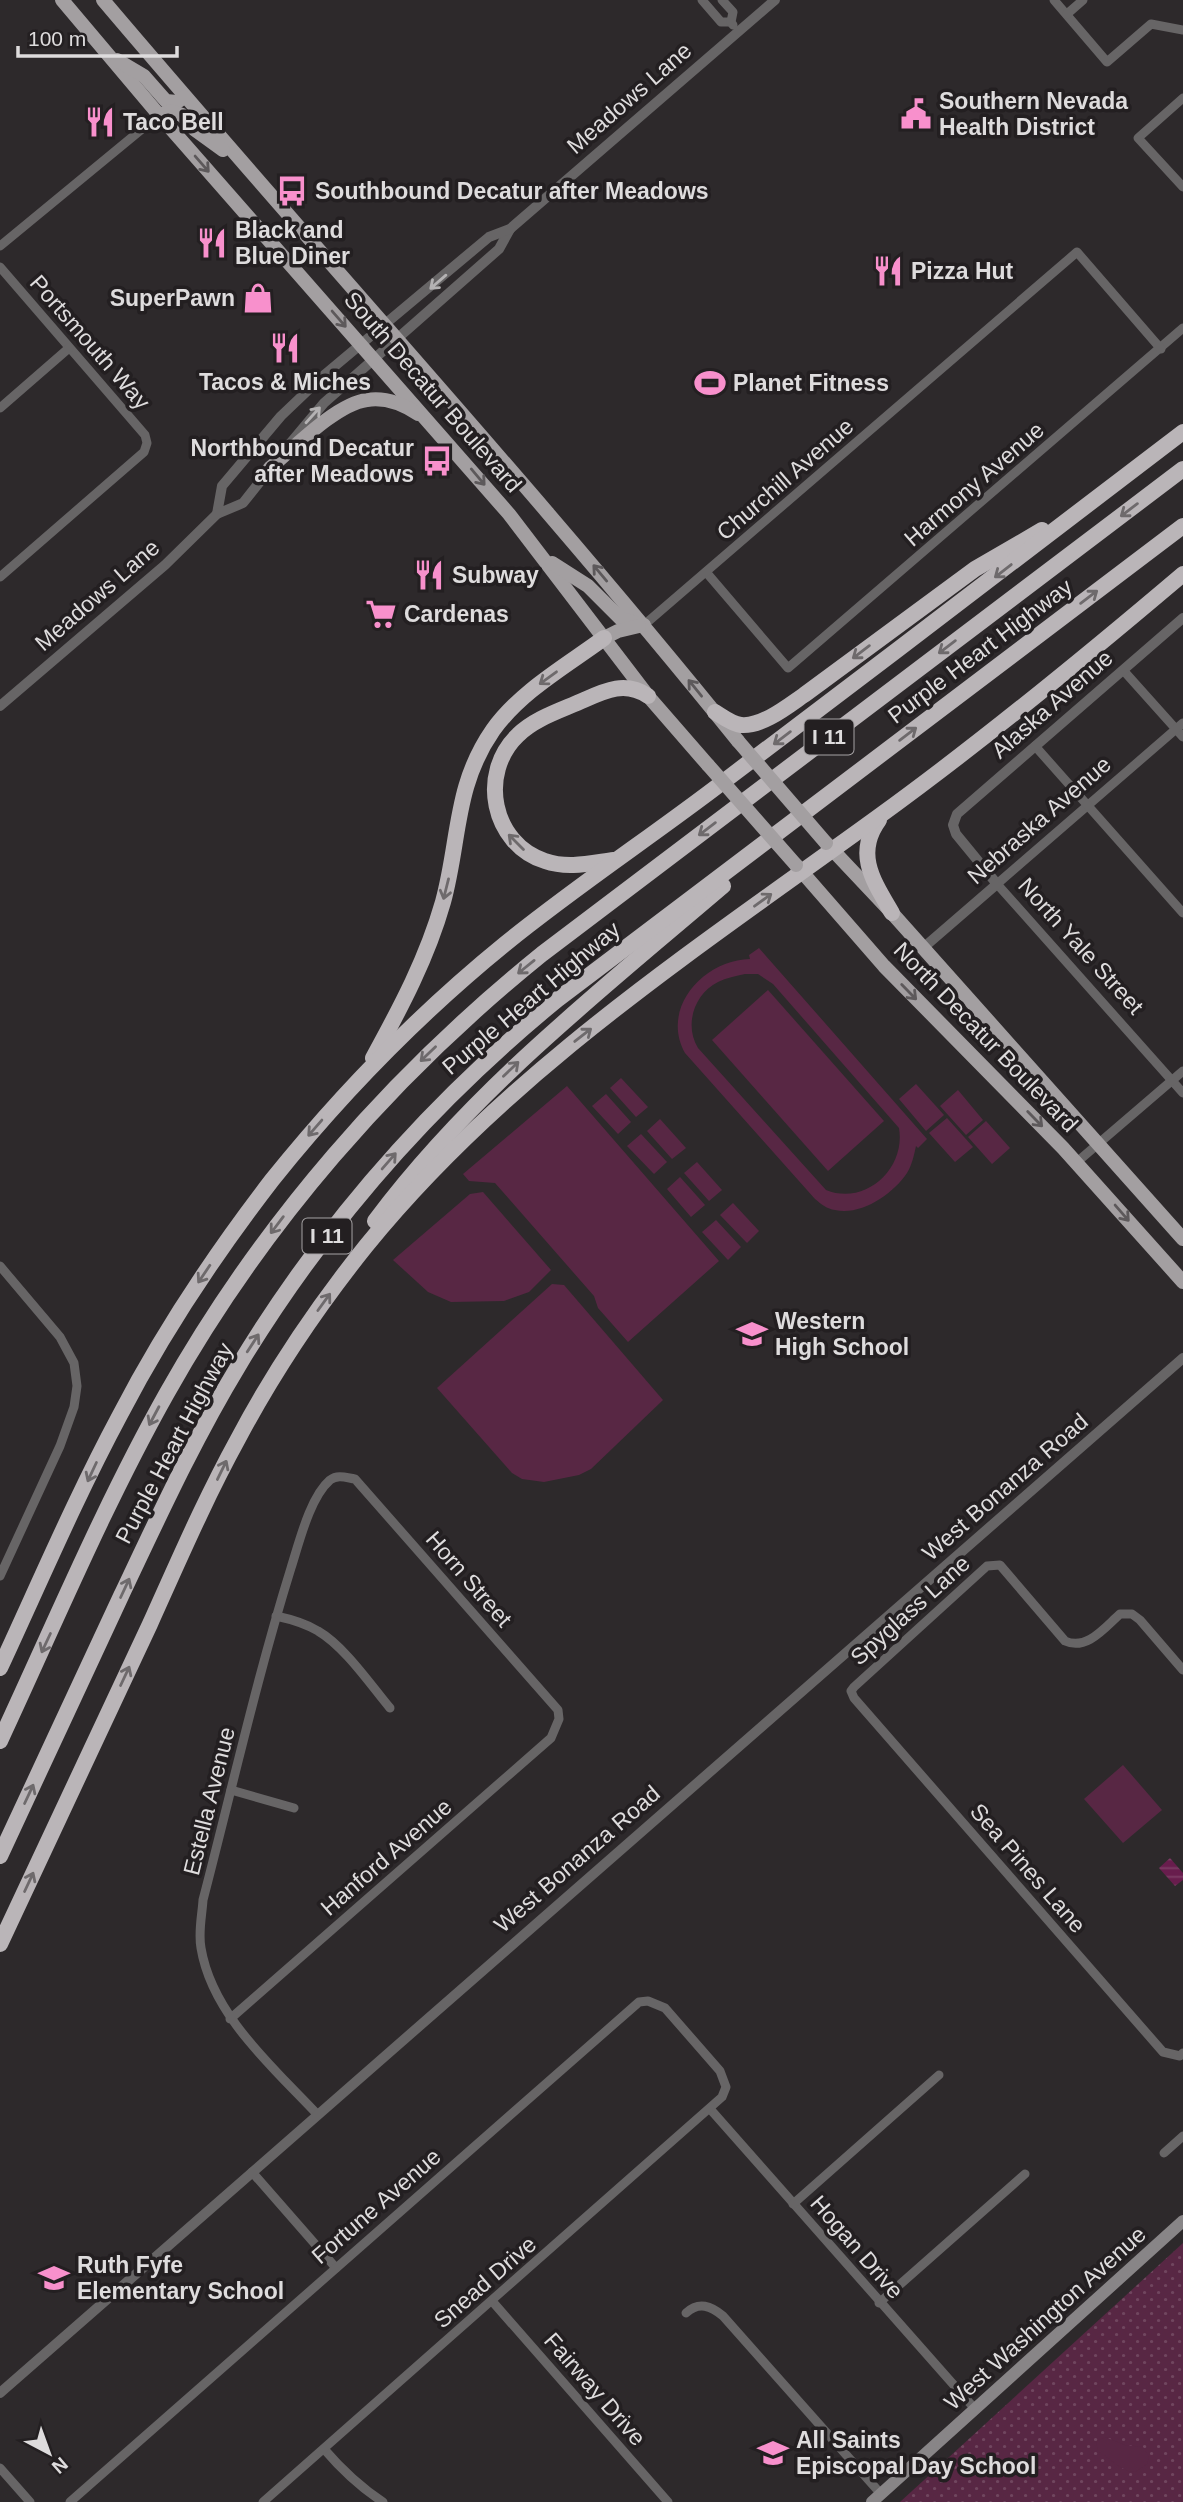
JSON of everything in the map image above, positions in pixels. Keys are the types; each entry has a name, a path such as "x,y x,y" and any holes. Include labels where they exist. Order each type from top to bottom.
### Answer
{"highway":[{"path":"0,1668 104,1446 181,1309 278,1173 361,1078 416,1022 489,957 947,614 1183,432"},
{"name":"Purple Heart Highway","path":"0,1741 130,1462 191,1351 290,1208 384,1098 461,1023 542,954 1183,469"},
{"path":"715,712 741,725 754,723 775,713 804,695 975,569 1095,499"},
{"name":"Purple Heart Highway","path":"0,1856 196,1440 259,1332 339,1221 422,1125 528,1024 604,963 1183,526"},
{"path":"0,1944 231,1453 277,1372 345,1273 434,1169 519,1088 610,1015 799,868 885,812 1030,700 1183,574"},
{"path":"361,1078 402,1007 431,940 448,881 463,792 480,751 498,723 520,701 604,638"},
{"path":"619,859 564,865 532,856 514,841 501,822 495,799 496,776 500,761 509,746 520,733 534,723 613,688 629,687 648,696"},
{"path":"345,1273 362,1237 397,1192 434,1146 488,1090 553,1031 853,775"},
{"path":"885,812 872,831 866,852 872,876 892,913"}],"main road":[{"name":"South Decatur Boulevard","path":"62,0 159,115 509,514 648,696 759,822"},
{"name":"South Decatur Boulevard","path":"103,0 644,625 789,800"},
{"path":"107,54 144,75 166,101 177,102 185,97"},
{"path":"159,115 170,111 182,115 194,129 247,168"},
{"path":"270,468 338,413 363,400 397,402 433,425"},
{"path":"545,560 588,586 619,618 644,625"},
{"path":"604,638 618,631 644,625"},
{"name":"North Decatur Boulevard","path":"789,800 1183,1239"},
{"name":"North Decatur Boulevard","path":"759,822 897,979 1077,1163 1183,1282"},
{"name":"West Washington Avenue","path":"877,2498 1183,2221"}],"street":[{"path":"702,0 721,22 731,22 739,31"},
{"path":"722,0 733,12 731,22"},
{"name":"Meadows Lane","path":"217,514 222,486 251,450 310,388 489,237 510,229 775,0"},
{"path":"1054,0 1107,62 1152,24 1183,30"},
{"path":"1067,14 1083,0"},
{"path":"1183,99 1138,138 1183,187"},
{"path":"0,246 159,115"},
{"name":"Meadows Lane","path":"0,706 165,565 217,514 243,503 310,418 397,337 499,249 510,229"},
{"name":"Churchill Avenue","path":"644,625 1077,252 1161,348"},
{"name":"Portsmouth Way","path":"0,267 145,435 147,443 144,452 0,577"},
{"name":"Harmony Avenue","path":"706,572 789,668 1183,328"},
{"path":"0,408 69,348"},
{"name":"Alaska Avenue","path":"953,825 961,810 1183,618"},
{"path":"1124,670 1181,730"},
{"name":"Nebraska Avenue","path":"923,948 1088,805 1181,730"},
{"path":"1035,746 1183,913"},
{"name":"North Yale Street","path":"953,825 957,836 997,884 1183,1093"},
{"path":"1077,1163 1183,1071"},
{"path":"0,1266 60,1337 74,1363 77,1386 74,1407 64,1437 0,1576"},
{"name":"West Bonanza Road","path":"0,2393 1183,1358"},
{"name":"Estella Avenue","path":"317,2115 230,2019 212,1986 201,1949 200,1930 204,1900 276,1616 301,1536 319,1493 331,1479 338,1476"},
{"name":"Horn Street","path":"338,1476 355,1479 558,1710 559,1719"},
{"name":"Spyglass Lane","path":"853,1695 854,1687 987,1566 992,1565 1000,1566 1065,1641 1074,1645 1084,1644 1121,1614 1132,1614 1183,1670"},
{"path":"276,1616 294,1620 318,1631 334,1643 390,1708"},
{"name":"Sea Pines Lane","path":"853,1695 1163,2052 1182,2056"},
{"name":"Hanford Avenue","path":"230,2019 551,1738 559,1719"},
{"path":"232,1790 294,1808"},
{"name":"Fortune Avenue","path":"69,2502 639,2002 648,2001 666,2008 720,2071 726,2087"},
{"path":"793,2204 939,2075"},
{"name":"Snead Drive","path":"263,2502 711,2110 722,2097 726,2087"},
{"name":"Hogan Drive","path":"711,2110 975,2409"},
{"path":"1164,2153 1183,2136"},
{"path":"252,2172 335,2267"},
{"path":"879,2303 1025,2174"},
{"name":"Fairway Drive","path":"492,2301 668,2502"},
{"path":"687,2313 702,2305 713,2308 723,2316 877,2498"},
{"path":"324,2449 354,2481 383,2502"},
{"path":"0,2468 30,2502"}],"shaded area":[{"path":"759,948 927,1139 918,1148 916,1146 910,1167 901,1181 876,1202 845,1211 829,1209 820,1203 685,1053 679,1036 678,1019 682,1004 691,990 703,977 717,968 733,961 750,959 749,955","holes":["758,974 773,984 899,1128 896,1157 880,1180 868,1188 841,1194 826,1190 698,1048 692,1020 697,1002 703,994 724,979"]},
{"path":"768,990 884,1121 828,1171 712,1040"},
{"path":"621,1078 648,1107 636,1117 610,1088"},
{"path":"916,1084 944,1115 926,1131 899,1099"},
{"path":"567,1086 719,1261 628,1342 598,1308 594,1296 495,1183 469,1181 463,1174"},
{"path":"958,1090 983,1120 966,1135 940,1106"},
{"path":"606,1094 631,1122 618,1134 592,1106"},
{"path":"947,1118 973,1147 955,1162 929,1133"},
{"path":"660,1119 686,1148 672,1159 647,1131"},
{"path":"986,1121 1010,1148 992,1164 968,1137"},
{"path":"641,1134 667,1162 654,1174 627,1146"},
{"path":"697,1162 722,1190 709,1201 684,1173"},
{"path":"680,1177 705,1205 691,1217 667,1189"},
{"path":"483,1192 551,1270 529,1292 504,1301 451,1302 428,1292 393,1260 470,1194"},
{"path":"733,1203 759,1231 747,1243 720,1215"},
{"path":"716,1220 741,1247 728,1260 702,1232"},
{"path":"552,1284 564,1285 663,1400 591,1469 579,1475 544,1482 522,1479 512,1473 437,1388"},
{"path":"1123,1765 1162,1810 1123,1843 1084,1799"},
{"path":"1170,1858 1183,1873 1183,1880 1175,1886 1159,1868"},
{"path":"1183,2243 1183,2502 900,2502"},
{"path":"1105,2437 1125,2445 1143,2447 1149,2457 1147,2464 1135,2472 1121,2467 1098,2451 1096,2442"}],"place":[{"name":"Southern Nevada Health District","path":"916,114"},
{"name":"Taco Bell","path":"100,122"},
{"name":"Southbound Decatur after Meadows","path":"292,191"},
{"name":"Black and Blue Diner","path":"212,243"},
{"name":"Pizza Hut","path":"888,271"},
{"name":"SuperPawn","path":"258,298"},
{"name":"Tacos & Miches","path":"285,348"},
{"name":"Planet Fitness","path":"710,383"},
{"name":"Northbound Decatur after Meadows","path":"437,461"},
{"name":"Subway","path":"429,575"},
{"name":"Cardenas","path":"381,614"},
{"name":"Western High School","path":"752,1334"},
{"name":"Ruth Fyfe Elementary School","path":"54,2278"},
{"name":"All Saints Episcopal Day School","path":"773,2453"}]}
